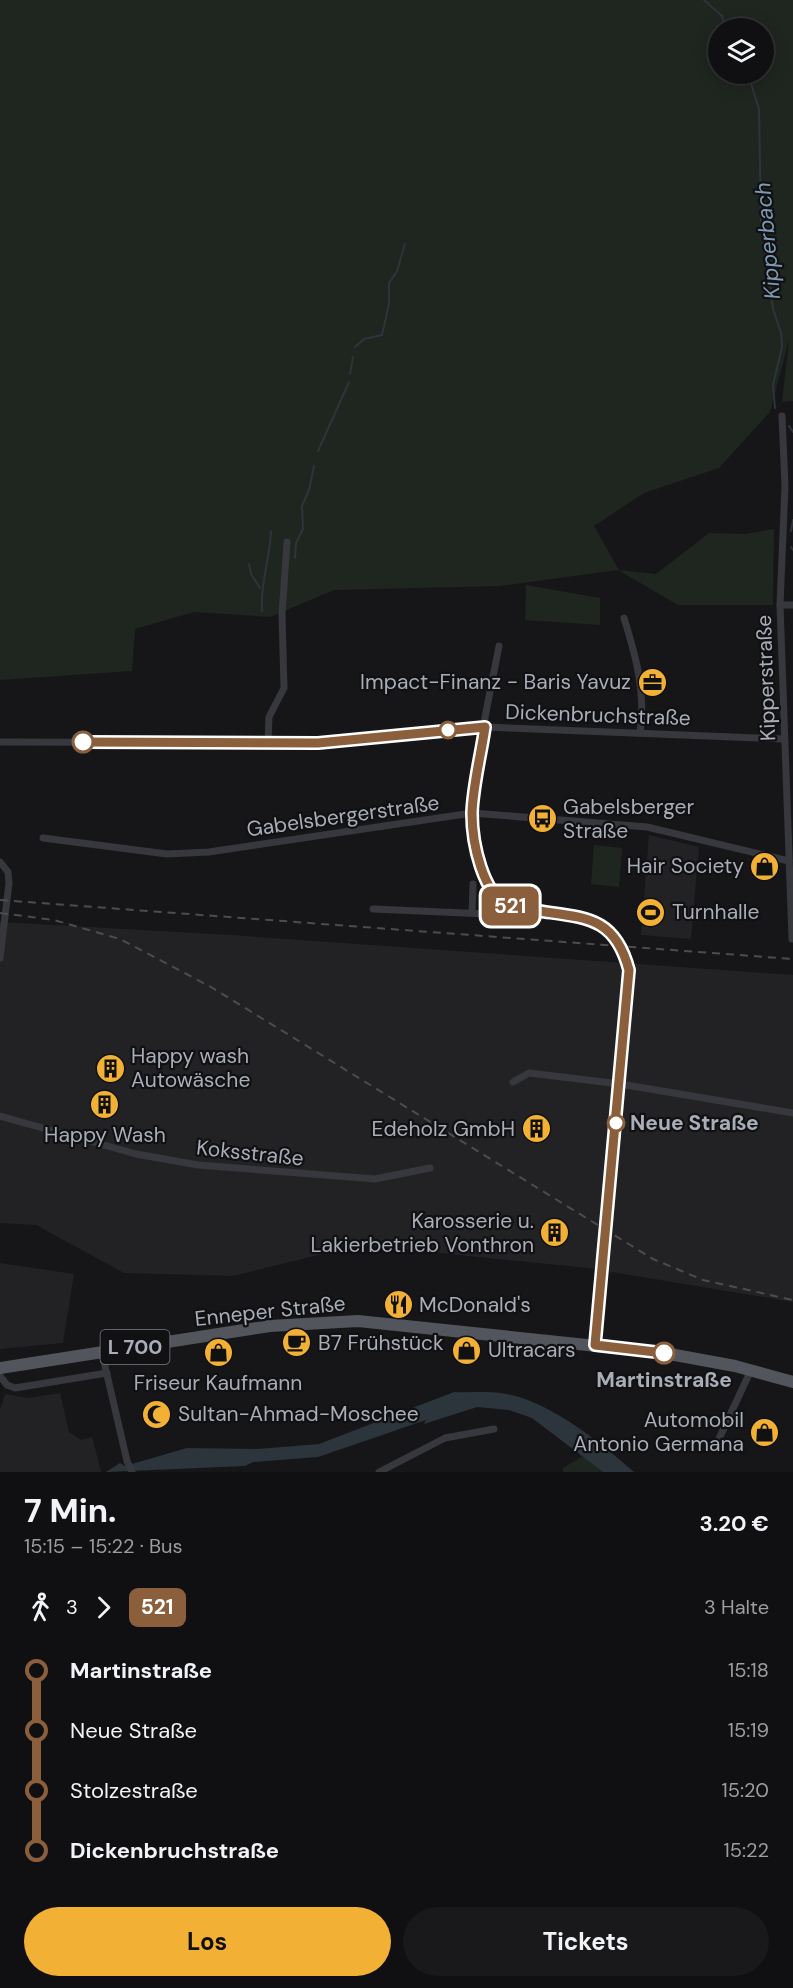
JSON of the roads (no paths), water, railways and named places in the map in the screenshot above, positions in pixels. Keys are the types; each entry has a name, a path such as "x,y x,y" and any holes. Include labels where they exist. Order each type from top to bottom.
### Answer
{"main road":[{"name":"Enneper Straße","path":"0,1368 281,1325 358,1321 674,1355 751,1370 793,1382"}],"street":[{"name":"Kipperstraße","path":"782,416 785,486 780,605 789,700 784,739 792,939"},
{"path":"268,743 269,717 284,688 282,614 287,542"},
{"path":"780,605 793,605"},
{"path":"624,618 641,680 644,708 640,733"},
{"path":"499,646 472,813 477,853 485,878 492,891 511,907 585,918 609,930 622,946 629,970 595,1345"},
{"name":"Dickenbruchstraße","path":"0,742 341,741 485,727 784,739"},
{"name":"Gabelsbergerstraße","path":"43,838 168,854 209,852 472,813 647,827 790,866"},
{"path":"0,862 8,872 9,883 0,958"},
{"path":"472,913 473,884"},
{"path":"373,909 487,914 495,909 501,900"},
{"path":"513,1082 529,1073 620,1084 793,1113"},
{"name":"Koksstraße","path":"0,1116 136,1154 198,1165 375,1179 430,1168"},
{"path":"102,1353 127,1461 132,1472"},
{"path":"716,1445 751,1370"},
{"path":"0,1376 7,1385 15,1388 107,1373"},
{"path":"379,1472 445,1438 494,1429"}],"waterway":[{"name":"Kipperbach","path":"704,0 723,18"},
{"name":"Kipperbach","path":"751,84 759,109 761,224 773,309 781,333 782,347 773,385 775,408"},
{"path":"355,347 364,339 382,335 389,304 389,283 397,271 405,244"},
{"path":"350,374 353,357"},
{"path":"318,451 349,382"},
{"name":"Kipperbach","path":"789,426 793,432"},
{"path":"295,558 296,543 303,529 302,506 309,490 314,466"},
{"name":"Kipperbach","path":"791,531 793,520"},
{"path":"262,611 262,591 271,531"},
{"path":"249,564 251,574 260,588"}],"railway":[{"path":"0,900 793,959"},
{"path":"0,913 54,920 120,939 211,987 653,1259 703,1280 793,1300"}],"place":[{"name":"Impact-Finanz - Baris Yavuz","path":"652,682"},
{"name":"Gabelsberger Straße","path":"542,819"},
{"name":"Hair Society","path":"765,866"},
{"name":"Turnhalle","path":"651,912"},
{"name":"Happy wash Autowäsche","path":"110,1068"},
{"name":"Happy Wash","path":"105,1104"},
{"name":"Neue Straße","path":"616,1123"},
{"name":"Edeholz GmbH","path":"536,1129"},
{"name":"Karosserie u. Lakierbetrieb Vonthron","path":"555,1233"},
{"name":"McDonald's","path":"398,1305"},
{"name":"B7 Frühstück","path":"297,1343"},
{"name":"Ultracars","path":"467,1350"},
{"name":"Friseur Kaufmann","path":"218,1352"},
{"name":"Martinstraße","path":"664,1353"},
{"name":"Sultan-Ahmad-Moschee","path":"157,1414"},
{"name":"Automobil Antonio Germana","path":"765,1432"}]}
